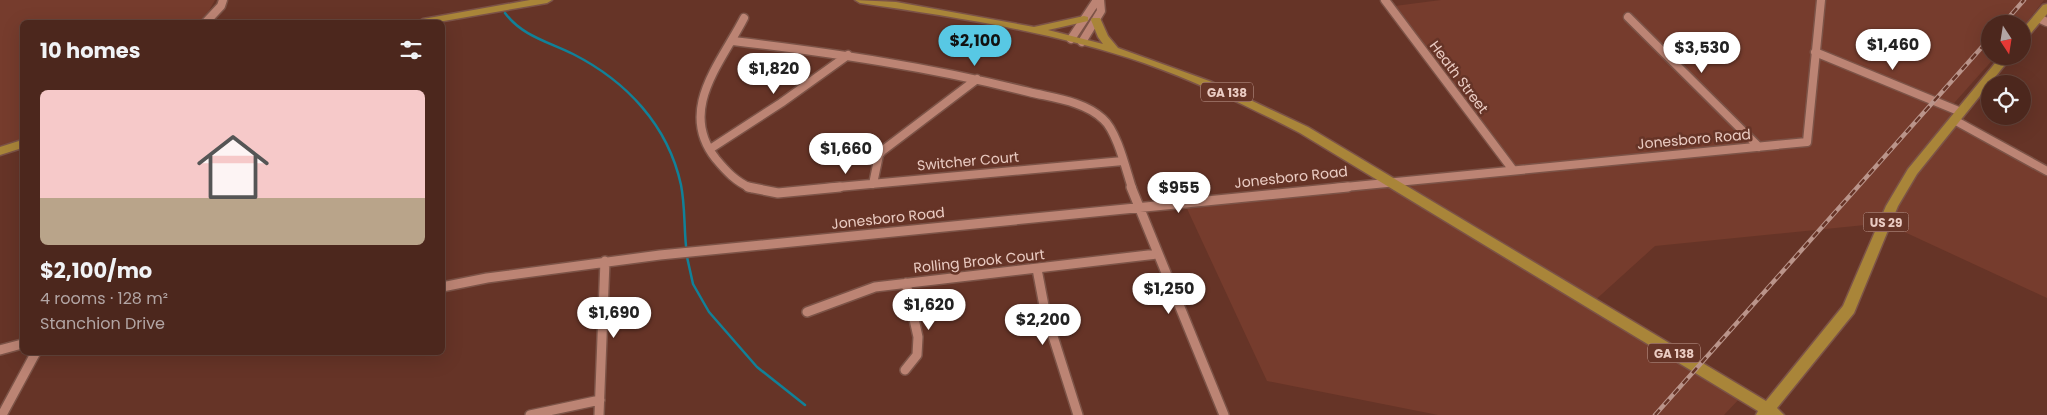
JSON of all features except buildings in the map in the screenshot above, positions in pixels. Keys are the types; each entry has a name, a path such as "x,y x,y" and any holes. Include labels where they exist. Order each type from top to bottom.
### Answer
{"main road":[{"path":"434,20 547,0"},
{"name":"GA 138","path":"860,0 1034,30 1077,40 1181,73 1247,101 1304,130 1769,413"},
{"path":"2031,29 2042,20 2047,7"},
{"path":"1034,30 1084,19"},
{"path":"1096,20 1103,37 1115,51"},
{"name":"US 29","path":"1769,413 1849,309 1892,206 1912,172 2000,65"},
{"path":"0,151 20,145"}],"street":[{"path":"208,20 221,6 223,0"},
{"path":"1077,40 1084,19 1099,0"},
{"path":"1077,40 1096,20 1101,11 1099,0"},
{"name":"Heath Street","path":"1385,0 1513,170"},
{"path":"1821,0 1815,52 1959,116 2047,171"},
{"path":"1628,17 1759,146"},
{"name":"Switcher Court","path":"744,18 734,41 720,59 707,84 700,124 701,135 732,179 758,191 778,193 1123,161"},
{"path":"734,41 848,55 977,79 1091,110 1104,119 1111,128 1138,206 1224,415"},
{"name":"Jonesboro Road","path":"445,286 487,278 605,261 1138,206 1807,142 1815,52"},
{"path":"710,149 782,104 848,55"},
{"path":"873,184 879,155 882,151 977,79"},
{"name":"Rolling Brook Court","path":"807,312 875,287 1157,254"},
{"path":"599,415 605,261"},
{"path":"1037,269 1045,311 1078,415"},
{"path":"905,370 917,355 918,336 906,283"},
{"path":"0,350 20,345"},
{"path":"2,415 34,355"},
{"path":"530,415 600,400"}],"shaded area":[{"path":"0,0 215,0 204,20 20,20 20,144 0,149"},
{"path":"1441,0 2044,0 2031,17 2031,15 1981,15 1981,65 1988,65 1947,111 2047,169 2047,298 1885,223 1655,246 1592,303 1741,397 1724,415 1438,415 1267,381 1183,200 1506,168 1387,7"}],"waterway":[{"path":"505,13 519,27 536,38 573,54 610,77 642,107 655,124 675,163 681,185 686,246"},
{"path":"687,257 693,284 709,312 757,367 805,405"}],"railway":[{"path":"2011,15 2024,0"},
{"path":"1655,415 1981,48"}]}
